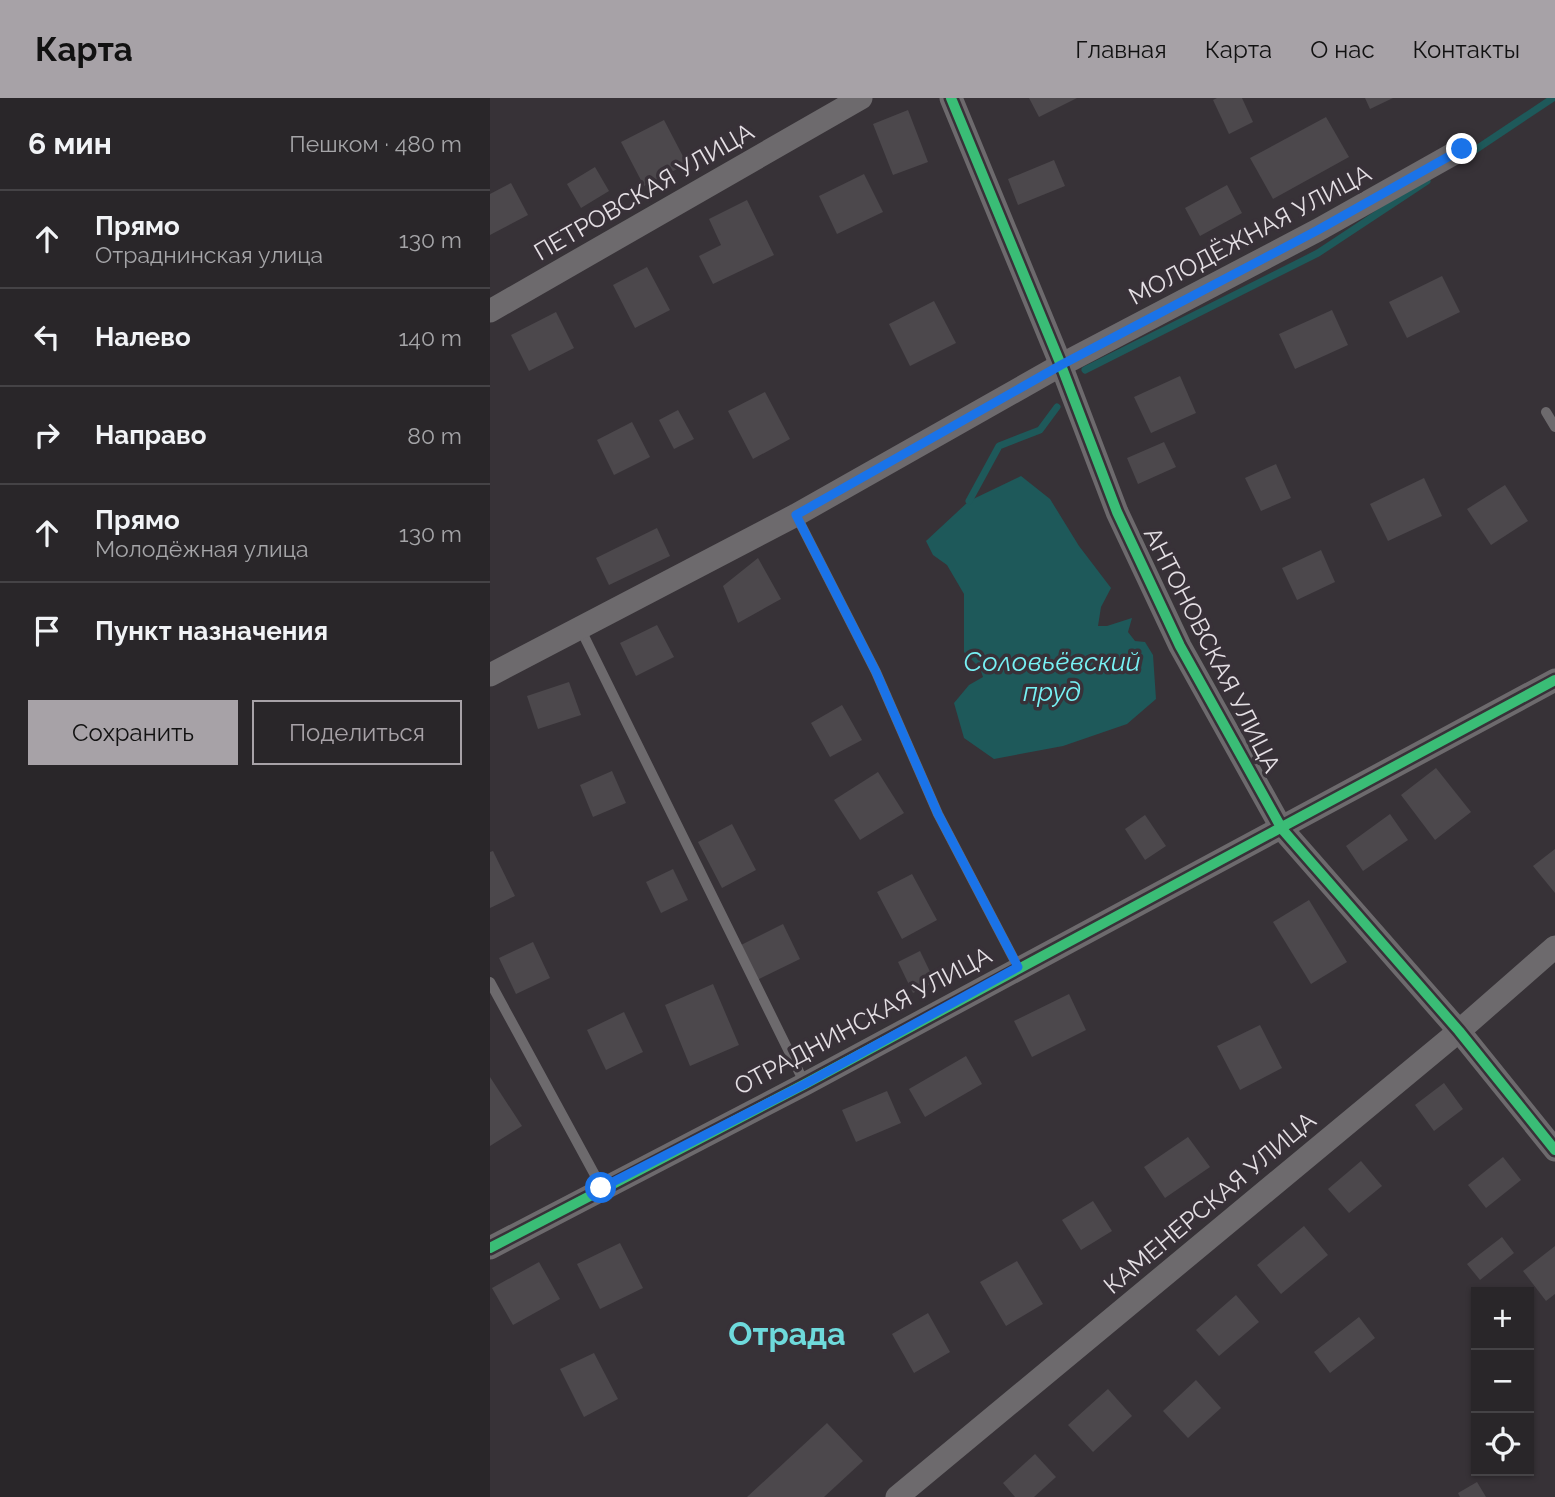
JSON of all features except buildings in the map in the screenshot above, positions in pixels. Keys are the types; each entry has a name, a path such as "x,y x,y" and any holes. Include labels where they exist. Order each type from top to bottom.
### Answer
{"street":[{"name":"ПЕТРОВСКАЯ УЛИЦА","path":"490,311 861,98"},
{"name":"АНТОНОВСКАЯ УЛИЦА","path":"951,98 1061,365 1117,512 1180,646 1282,829 1459,1031 1555,1150"},
{"name":"МОЛОДЁЖНАЯ УЛИЦА","path":"490,675 796,515 1061,365 1318,230 1462,149"},
{"name":"ОТРАДНИНСКАЯ УЛИЦА","path":"490,1248 805,1084 1555,680"},
{"name":"КАМЕНЕРСКАЯ УЛИЦА","path":"897,1497 1459,1031 1555,947"}],"lane":[{"path":"1546,411 1555,427"},
{"path":"796,515 876,672 938,814 1018,967"},
{"path":"580,628 805,1084"},
{"path":"490,982 601,1188"}],"water":[{"name":"Соловьёвский пруд","path":"1021,476 1050,499 1079,546 1111,588 1101,607 1098,626 1132,618 1128,632 1135,641 1145,642 1153,655 1156,699 1127,724 1063,746 994,759 964,738 954,703 969,685 983,677 980,668 964,652 964,594 947,565 933,555 926,541 969,501"}],"waterway":[{"path":"1466,156 1553,98"},
{"path":"1085,370 1318,253 1427,181"},
{"path":"969,501 999,446 1040,430 1057,407"}],"cycle path":[{"path":"951,98 1061,365 1117,512 1180,646 1282,829 1459,1031 1555,1150"},
{"path":"490,1248 805,1084 1555,680"}],"district":[{"name":"Отрада","path":"787,1334"}],"route":[{"path":"601,1188 805,1084 1018,967 938,814 876,672 796,515 1061,365 1318,230 1462,149"}]}
